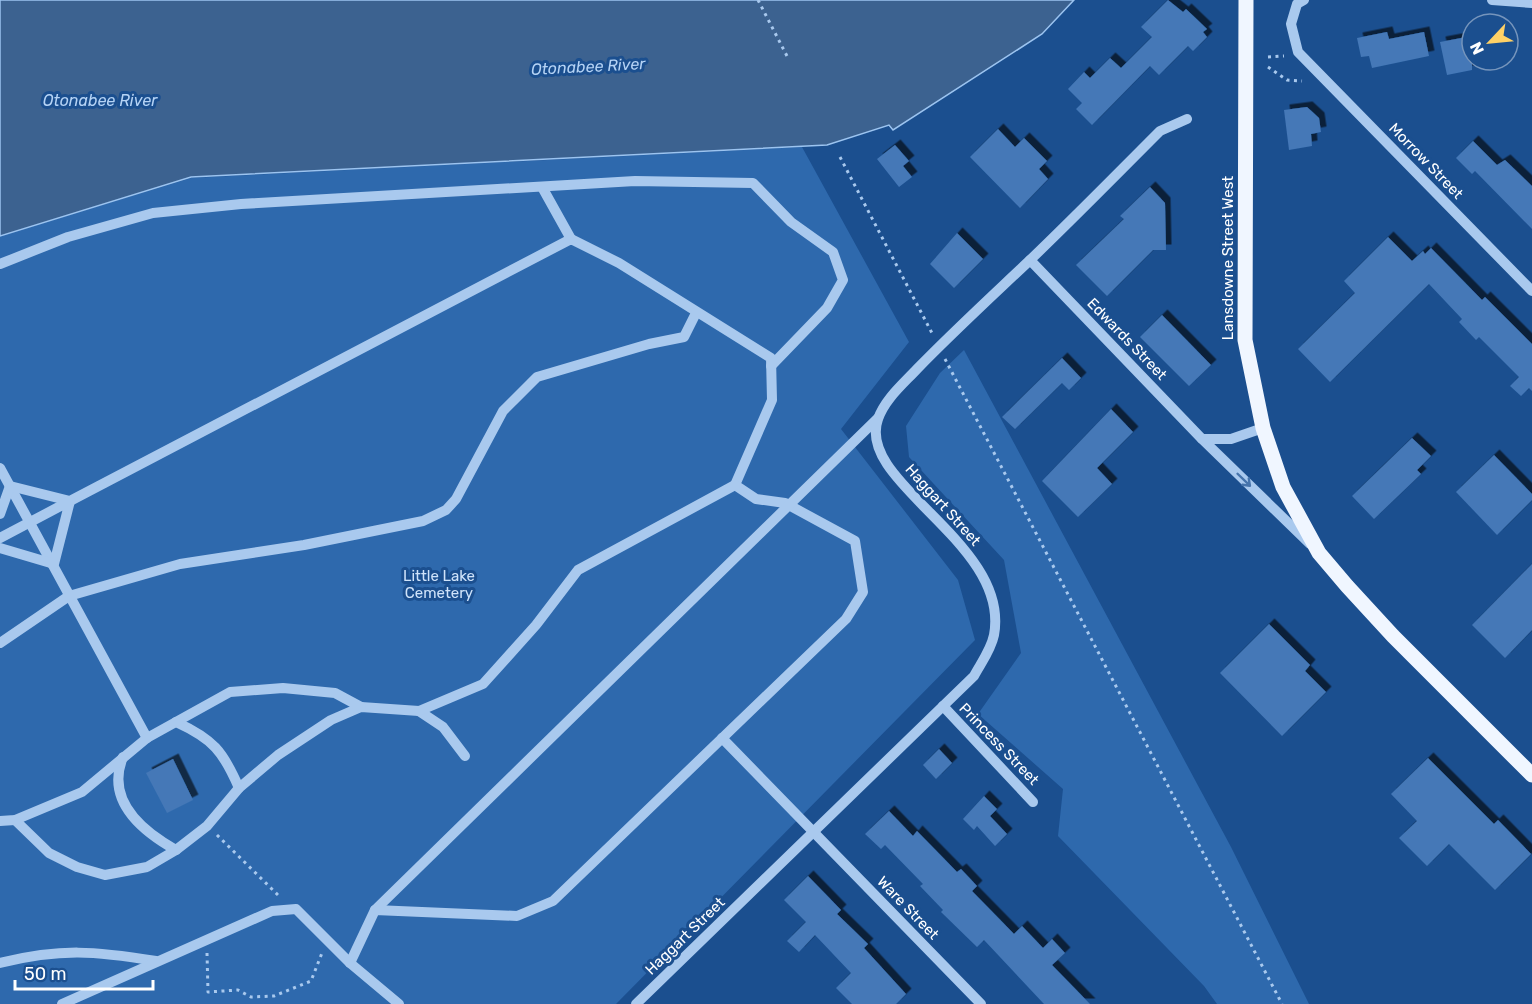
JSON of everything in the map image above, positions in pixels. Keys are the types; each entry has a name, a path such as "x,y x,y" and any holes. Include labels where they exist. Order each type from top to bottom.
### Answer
{"main road":[{"name":"Lansdowne Street West","path":"1246,0 1245,340 1263,428 1284,487 1319,553 1381,623 1532,775"}],"street":[{"name":"Morrow Street","path":"1304,0 1297,4 1291,24 1298,52 1532,291"},
{"path":"1492,0 1532,3"},
{"name":"Haggart Street","path":"636,1004 974,676 993,637 995,609 984,578 964,548 881,456 876,446 874,433 878,418 891,396 939,346 1030,260 1160,131 1187,119"},
{"path":"0,264 68,237 153,213 241,204 635,181 753,183 791,222 833,252 843,280 827,308 771,366"},
{"path":"0,821 15,820 82,792 147,738 230,692 284,688 335,693 361,707 418,711 483,684 536,624 578,570 735,485 772,400 771,358 619,263 571,239 543,188"},
{"path":"0,538 571,239"},
{"name":"Edwards Street","path":"1030,260 1202,439 1319,553"},
{"path":"0,643 69,596 180,564 304,545 423,521 446,510 456,499 503,411 537,377 649,344 684,337 696,313"},
{"path":"350,963 375,910 878,418"},
{"path":"1202,439 1231,438 1263,428"},
{"path":"0,468 147,738"},
{"path":"375,910 517,916 553,901 846,619 863,592 855,541 788,505 756,499 735,485"},
{"path":"10,486 70,501"},
{"path":"0,514 10,486"},
{"path":"54,564 70,501"},
{"path":"0,548 54,564"},
{"name":"Princess Street","path":"943,706 1033,802"},
{"path":"15,820 49,853 77,867 105,875 147,867 176,850 207,826 239,788 278,755 331,720 361,707"},
{"path":"418,711 443,727 465,756"},
{"path":"176,722 200,733 216,745 239,788"},
{"name":"Ware Street","path":"722,738 981,1004"},
{"path":"125,754 118,770 124,804 135,822 150,836 176,850"},
{"path":"62,1004 272,911 296,909 350,963 399,1004"},
{"path":"0,963 41,953 93,951 157,961"}],"path":[{"path":"758,0 788,58"},
{"path":"1268,67 1287,80 1302,81"},
{"path":"840,157 1282,1004"},
{"path":"207,826 279,896"},
{"path":"207,949 208,992 238,990 251,997 274,996 310,981 329,942"}],"green space":[{"name":"Little Lake Cemetery","path":"802,147 909,342 841,429 958,580 975,640 616,1004 0,1004 0,236 191,178"},
{"path":"964,350 1231,847 1309,1004 1217,1004 1204,986 1058,836 1063,789 978,714 1021,653 1004,560 909,457 906,426 940,373"}],"water":[{"name":"Otonabee River","path":"0,0 1074,0 1042,34 893,130 889,125 827,145 191,177 0,236"}],"building":[{"path":"1168,0 1183,12 1186,9 1207,29 1203,32 1207,37 1193,51 1188,46 1159,75 1150,66 1092,125 1076,109 1082,103 1068,89 1084,72 1090,78 1110,58 1121,68 1152,37 1141,27"},
{"path":"1387,32 1389,39 1424,32 1429,56 1372,68 1369,56 1361,57 1357,38"},
{"path":"1460,38 1460,72 1462,72 1447,75 1440,42"},
{"path":"1307,107 1319,118 1321,132 1311,134 1312,146 1289,150 1284,110"},
{"path":"998,129 1015,147 1024,138 1047,161 1039,169 1048,179 1020,208 970,157"},
{"path":"1473,141 1497,165 1505,160 1532,186 1532,229 1475,171 1472,174 1456,158"},
{"path":"895,145 909,161 903,166 912,177 899,187 877,159"},
{"path":"1150,187 1165,203 1166,250 1153,250 1107,296 1076,265 1124,219 1120,216"},
{"path":"957,233 983,259 954,288 930,264"},
{"path":"1388,237 1412,261 1423,251 1425,254 1431,248 1482,300 1485,297 1532,344 1532,391 1529,388 1521,396 1510,386 1519,377 1479,337 1476,340 1459,322 1462,319 1429,284 1330,382 1298,349 1355,293 1344,281"},
{"path":"1162,315 1211,365 1189,386 1140,337"},
{"path":"1062,358 1081,378 1069,390 1062,383 1015,429 1002,417"},
{"path":"1111,409 1133,432 1097,468 1112,484 1078,517 1042,481"},
{"path":"1412,438 1431,456 1417,470 1421,474 1374,519 1352,496"},
{"path":"1494,455 1532,494 1532,500 1497,535 1456,492"},
{"path":"1532,564 1532,630 1505,658 1472,625"},
{"path":"1269,624 1310,665 1305,671 1326,692 1282,736 1220,673"},
{"path":"939,749 952,763 936,779 923,765"},
{"path":"1428,758 1494,824 1498,820 1531,854 1495,890 1449,844 1427,866 1399,838 1417,821 1391,794"},
{"path":"173,759 193,800 167,813 146,773"},
{"path":"984,796 997,809 990,816 1007,834 995,846 977,826 974,830 963,819"},
{"path":"889,811 913,836 917,831 957,872 961,869 977,886 972,891 1014,934 1022,926 1043,948 1052,939 1065,953 1052,965 1090,1004 1044,1004 984,940 977,947 941,912 943,910 920,886 923,884 885,845 881,849 865,834"},
{"path":"808,876 841,910 837,914 868,944 864,948 906,994 896,1004 852,1004 836,988 851,973 815,935 799,952 787,941 806,922 784,900"}]}
